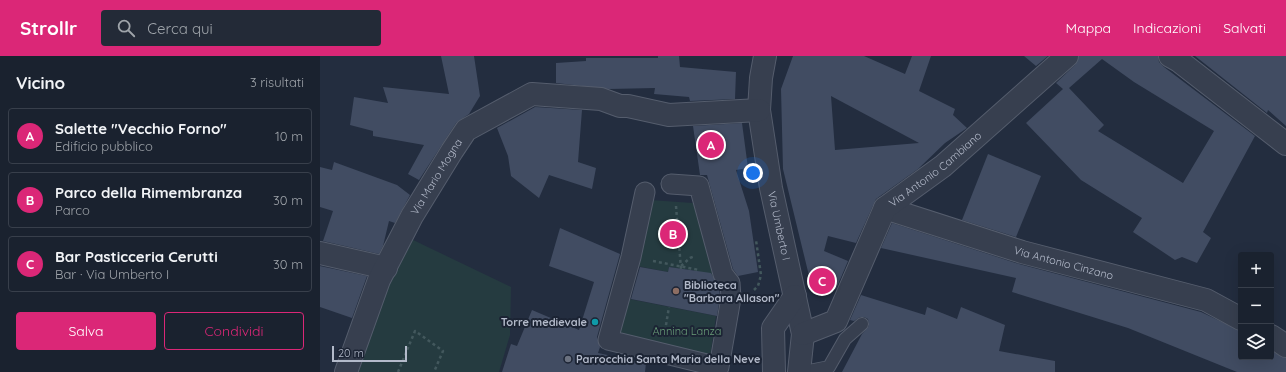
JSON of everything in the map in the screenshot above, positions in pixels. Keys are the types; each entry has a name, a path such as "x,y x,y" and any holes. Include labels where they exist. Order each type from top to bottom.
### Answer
{"street":[{"name":"Via Umberto I","path":"765,56 761,78 759,110 771,188 802,334 799,372"},
{"name":"Via Antonio Cambiano","path":"802,334 836,321 885,208 943,166 1067,56"},
{"path":"1170,56 1179,61 1286,144"},
{"name":"Via Mario Mogna","path":"346,372 379,280 412,216 466,130 532,94 601,100 620,106 628,106 669,115 759,110"},
{"path":"645,192 631,257 608,340 719,367 731,298 730,283 723,274 699,186 671,184"},
{"name":"Via Antonio Cinzano","path":"885,208 1022,252 1206,300 1238,317"},
{"path":"320,253 386,268"},
{"path":"774,372 773,328 795,296"},
{"path":"1274,338 1286,346"}],"lane":[{"path":"804,372 829,367 845,339 862,324"}],"path":[{"path":"671,184 675,198 681,268"},
{"path":"631,257 681,268 723,274"},
{"path":"664,334 669,307"},
{"path":"398,372 415,331 443,351 434,372"}],"green space":[{"path":"650,200 693,203 719,271 728,284 697,279 697,271 669,267 668,272 632,265"},
{"path":"409,238 511,287 510,335 499,372 356,372 398,262"},
{"name":"Annina Lanza","path":"624,298 716,316 710,357 616,337"}],"building":[{"path":"441,56 474,56 480,96 469,114 456,123 419,180 408,174 424,145 373,136 373,131 350,125 354,97 388,103 383,87 449,94"},
{"path":"658,56 679,56 680,67 736,72 735,99 690,101 689,97 654,94 655,88 609,89 556,83 556,63 586,61 586,58 658,58"},
{"path":"793,56 864,56 905,74 912,56 931,56 919,91 955,109 953,115 967,128 945,143 918,169 876,199 856,243 828,236 824,251 848,261 836,289 822,293 812,288 783,169 781,89","holes":["831,96 919,143 835,150"]},
{"path":"1024,56 1048,56 1036,66"},
{"path":"1079,56 1158,56 1159,62 1164,67 1255,136 1203,232 1211,238 1197,263 1182,257 1175,260 1133,232 1142,218 1081,180 1026,123 1063,89 1056,83 1075,65","holes":["1102,59 1134,82 1214,131 1183,183 1098,131 1104,125 1069,88"]},
{"path":"1195,56 1286,56 1286,126 1268,110 1267,113"},
{"path":"535,107 582,110 578,162 596,168 592,189 549,175 539,198 511,176 508,156 497,128"},
{"path":"742,123 748,168 736,170 749,211 758,272 738,276 733,269 707,175 700,175 693,126"},
{"path":"988,154 1041,176 1016,237 962,220"},
{"path":"334,162 397,185 410,195 395,223 389,221 383,246 379,254 323,241 333,211 320,207 320,167 332,170"},
{"path":"892,223 1019,264 1201,312 1238,330 1238,360 1274,360 1274,352 1286,358 1286,372 1237,372 1128,328 1012,292 1016,278 881,248"},
{"path":"560,228 620,254 597,337 600,347 598,353 646,363 645,372 502,372 511,344 517,346 532,310 579,330 594,282 549,266"},
{"path":"320,266 367,276 352,318 320,307"},
{"name":"Biblioteca \"Barbara Allason\"","path":"640,267 668,272 669,267 711,273 719,287 720,297 717,316 631,299"},
{"path":"861,295 925,315 927,307 957,319 961,307 1005,325 999,351 1055,361 1055,372 842,372 862,334 869,326 868,319 864,317 860,317 854,321 850,320"}],"place":[{"name":"Salette \"Vecchio Forno\"","path":"711,145"},
{"name":"Parco della Rimembranza","path":"673,234"},
{"name":"Bar Pasticceria Cerutti","path":"822,281"},
{"name":"Biblioteca \"Barbara Allason\"","path":"676,291"},
{"name":"Torre medievale","path":"595,322"},
{"name":"Parrocchia Santa Maria della Neve","path":"568,359"}]}
